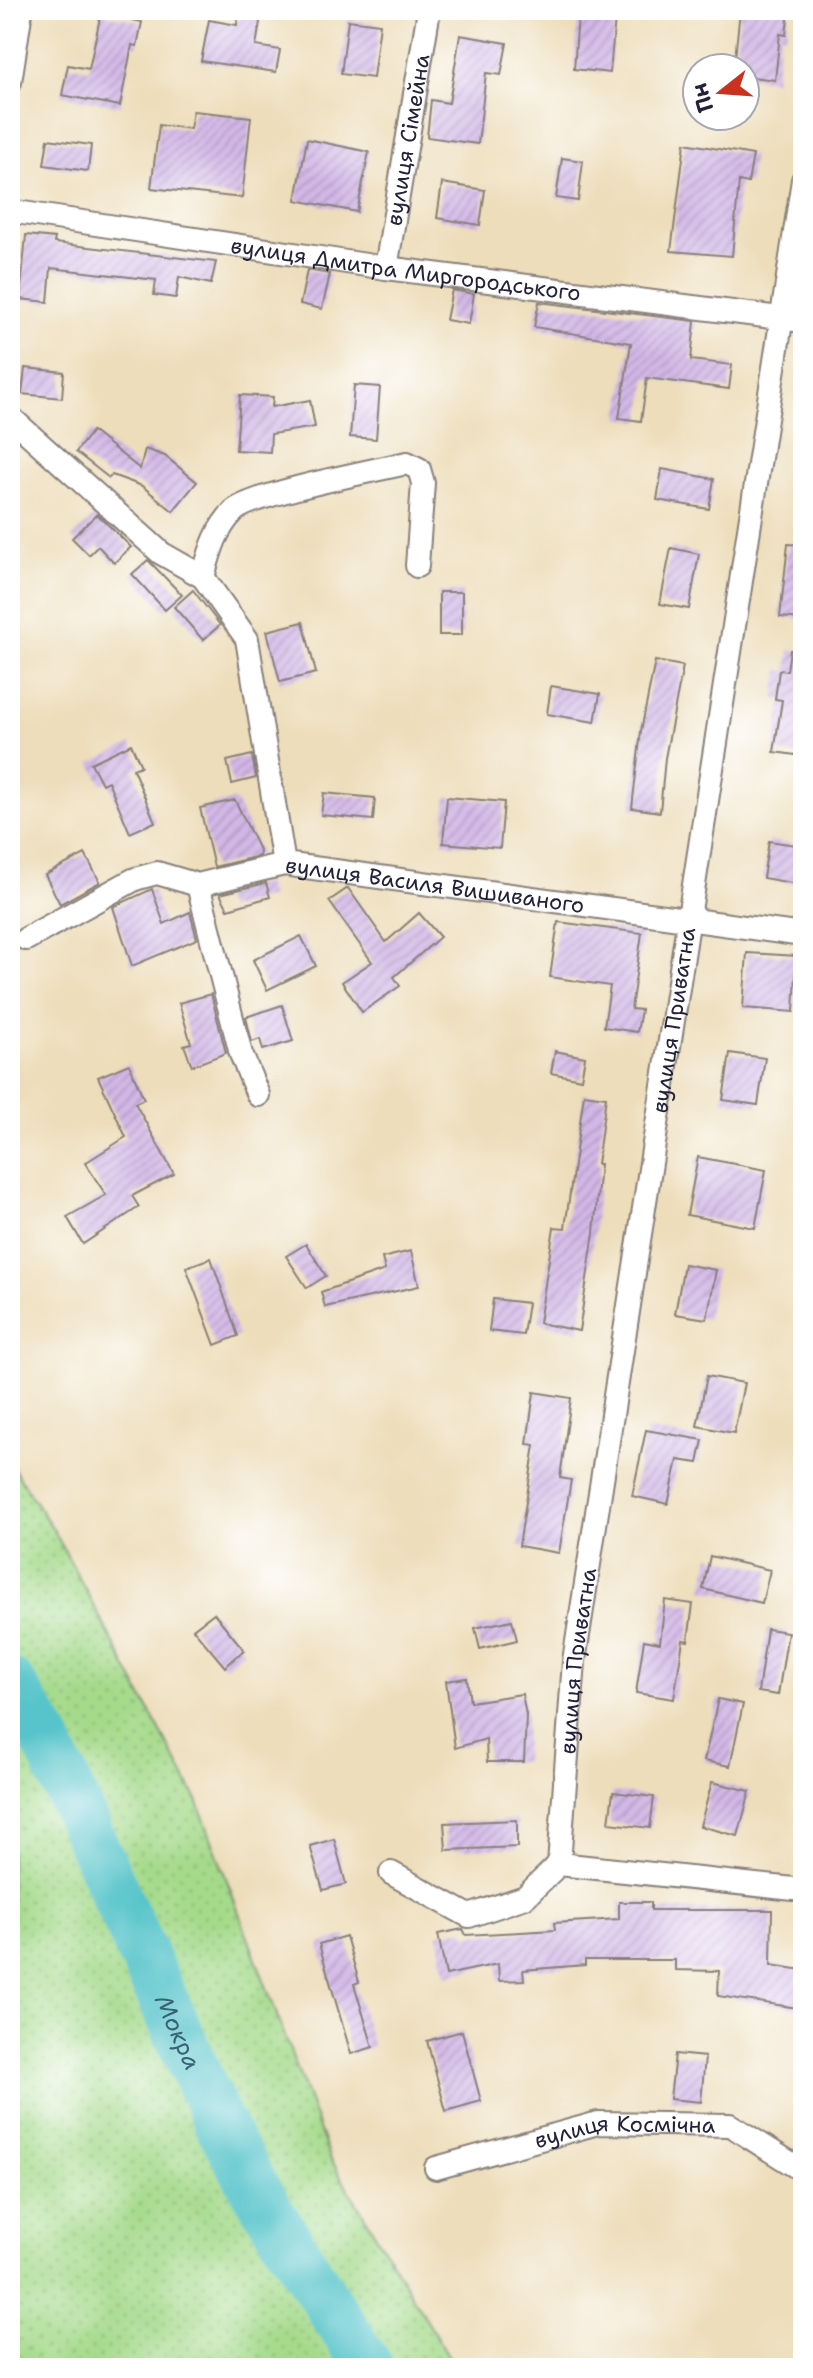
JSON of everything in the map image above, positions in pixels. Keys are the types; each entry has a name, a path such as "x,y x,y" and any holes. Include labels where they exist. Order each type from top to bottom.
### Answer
{"street":[{"path":"10,82 21,10"},
{"name":"вулиця Сімейна","path":"386,268 429,10"},
{"name":"вулиця Приватна","path":"559,1864 574,1661 691,920 792,319 803,180"},
{"name":"вулиця Дмитра Миргородського","path":"10,211 386,268 792,319"},
{"name":"вулиця Василя Вишиваного","path":"10,417 161,553 203,577 247,639 284,864 803,935"},
{"path":"203,577 215,534 236,508 292,489 407,463 419,469 423,483 417,566"},
{"path":"26,939 135,879 157,873 198,885 284,864"},
{"path":"198,885 241,1054 258,1095"},
{"path":"391,1873 469,1916 525,1897 559,1864 803,1890"},
{"name":"вулиця Космічна","path":"436,2168 598,2123 730,2125 803,2171"}],"green space":[{"path":"10,1463 53,1529 197,1800 330,2158 455,2368 10,2368"}],"building":[{"path":"239,10 262,10 256,46 280,50 276,72 201,61 209,20 237,25"},
{"path":"740,10 789,10 786,35 780,34 775,80 761,78 761,52 736,52"},
{"path":"101,13 142,22 137,46 132,45 120,106 62,95 68,65 89,69"},
{"path":"578,15 615,18 610,73 574,69"},
{"path":"348,20 380,24 373,78 341,74"},
{"path":"460,35 507,43 501,75 486,73 478,144 427,137 431,100 449,103"},
{"path":"193,111 251,117 242,198 151,188 159,125 190,129"},
{"path":"48,139 91,145 88,171 44,165"},
{"path":"307,139 369,152 357,212 296,200"},
{"path":"685,143 753,155 748,183 739,181 732,256 671,251"},
{"path":"562,158 583,161 578,201 556,198"},
{"path":"442,183 485,190 480,225 437,218"},
{"path":"26,235 55,238 54,243 216,262 211,284 179,277 176,298 154,295 156,280 51,268 48,302 20,299"},
{"path":"307,270 330,274 322,309 300,304"},
{"path":"452,290 474,294 469,324 446,320"},
{"path":"539,302 695,321 691,360 732,365 729,389 647,378 641,421 619,418 631,343 534,327"},
{"path":"25,368 64,372 62,398 22,394"},
{"path":"354,385 380,387 376,439 350,437"},
{"path":"240,395 273,397 272,407 310,400 315,427 271,434 270,452 236,450"},
{"path":"92,431 140,469 145,449 165,456 197,482 173,511 142,486 112,475 109,478 76,452"},
{"path":"662,469 714,479 709,509 657,500"},
{"path":"97,514 131,547 114,563 98,546 89,555 72,538"},
{"path":"788,544 803,545 803,619 780,617"},
{"path":"671,548 699,554 689,609 660,604"},
{"path":"148,560 182,595 165,610 132,574"},
{"path":"193,590 220,625 203,640 174,607"},
{"path":"439,592 462,592 462,635 439,635"},
{"path":"303,622 316,673 280,682 267,631"},
{"path":"790,650 803,651 803,756 774,752 782,700 775,699 779,670 787,671"},
{"path":"655,661 683,666 665,758 660,812 632,808 641,731"},
{"path":"551,686 600,694 595,722 547,714"},
{"path":"131,744 141,766 133,769 155,822 130,833 108,781 102,784 91,763"},
{"path":"252,755 256,778 232,784 227,761"},
{"path":"324,793 375,798 373,820 321,815"},
{"path":"447,797 504,802 500,848 443,843"},
{"path":"235,800 260,852 259,856 214,867 200,808"},
{"path":"769,841 803,846 803,885 763,878"},
{"path":"85,854 100,882 60,904 45,875"},
{"path":"266,883 270,897 228,909 220,894"},
{"path":"348,888 386,942 419,913 440,937 394,977 400,986 362,1012 342,982 372,962 329,901"},
{"path":"152,889 164,924 190,912 197,939 132,966 113,907"},
{"path":"558,922 642,933 631,1009 641,1010 637,1032 604,1027 610,986 550,977"},
{"path":"301,936 316,966 267,990 253,960"},
{"path":"747,953 797,956 794,1012 743,1008"},
{"path":"211,994 226,1053 192,1066 184,1045 191,1043 179,1003"},
{"path":"282,1005 293,1041 263,1050 260,1039 252,1042 246,1017"},
{"path":"555,1051 585,1057 581,1079 551,1073"},
{"path":"730,1053 765,1058 758,1105 723,1100"},
{"path":"129,1064 144,1099 135,1103 174,1174 132,1196 139,1207 83,1244 67,1217 106,1195 85,1163 126,1137 98,1077"},
{"path":"584,1094 606,1097 597,1164 600,1164 594,1233 579,1331 539,1323 554,1227 565,1228"},
{"path":"698,1157 766,1170 755,1228 687,1215"},
{"path":"306,1244 326,1276 307,1288 286,1256"},
{"path":"411,1251 419,1286 325,1307 321,1292 385,1270 382,1258"},
{"path":"211,1258 238,1336 215,1345 186,1267"},
{"path":"684,1264 716,1270 707,1319 675,1314"},
{"path":"493,1299 528,1303 523,1335 489,1331"},
{"path":"707,1376 744,1383 734,1433 697,1426"},
{"path":"534,1392 571,1398 560,1478 571,1480 559,1553 519,1546 535,1445 527,1444"},
{"path":"646,1430 703,1440 698,1463 678,1460 668,1504 632,1496"},
{"path":"710,1556 770,1570 762,1603 703,1589"},
{"path":"665,1600 693,1604 688,1641 683,1640 674,1699 636,1693 644,1640 660,1643"},
{"path":"214,1613 244,1650 225,1667 193,1629"},
{"path":"512,1620 517,1640 480,1649 475,1628"},
{"path":"767,1629 788,1632 778,1695 758,1692"},
{"path":"467,1678 470,1702 522,1694 526,1715 524,1762 487,1762 486,1739 455,1748 446,1681"},
{"path":"718,1699 743,1704 730,1766 704,1761"},
{"path":"712,1782 750,1791 738,1836 700,1826"},
{"path":"613,1792 654,1797 650,1828 609,1823"},
{"path":"517,1820 517,1847 446,1850 444,1823"},
{"path":"334,1839 346,1884 323,1890 310,1846"},
{"path":"619,1902 651,1902 651,1910 772,1910 771,1965 803,1970 798,2008 718,1996 719,1971 675,1970 675,1960 585,1960 585,1965 523,1970 524,1980 499,1981 498,1964 446,1975 438,1934 463,1929 466,1935 555,1930 554,1923 619,1919"},
{"path":"346,1936 359,1982 354,1984 373,2047 351,2054 319,1944"},
{"path":"462,2031 481,2101 446,2111 427,2041"},
{"path":"675,2054 705,2057 701,2102 670,2099"}],"waterway":[{"name":"Мокра","path":"10,1683 42,1731 220,2126 258,2194 369,2368"}]}
